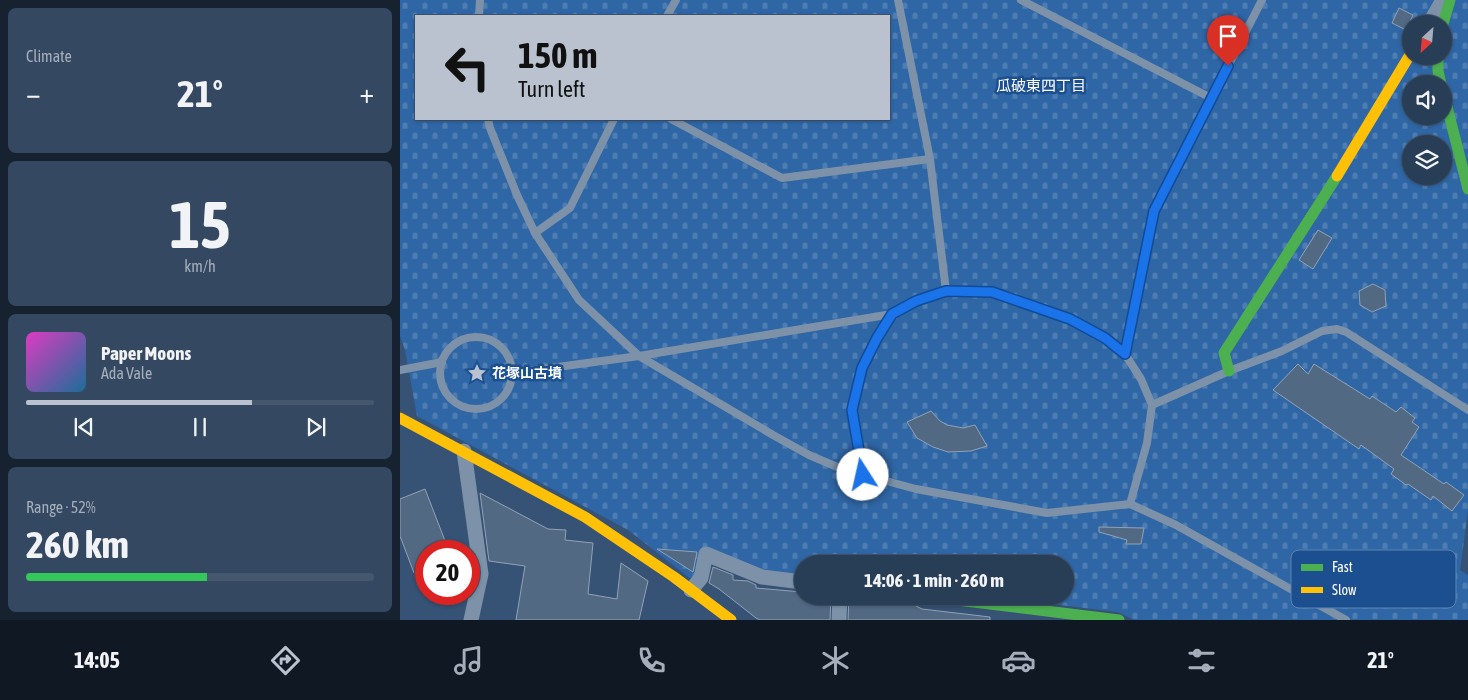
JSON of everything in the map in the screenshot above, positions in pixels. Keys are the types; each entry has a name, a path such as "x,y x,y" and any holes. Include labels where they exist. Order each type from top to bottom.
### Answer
{"street":[{"path":"1434,15 1443,0"},
{"path":"1446,15 1450,0"},
{"path":"1229,371 1224,352 1330,186 1404,65"},
{"path":"1452,125 1468,189"},
{"path":"400,418 584,517 691,590 731,620"},
{"path":"464,451 481,574 470,620"},
{"path":"691,590 701,578 706,554 762,577 794,581"},
{"path":"839,620 840,605"},
{"path":"967,605 1005,613 1119,620"}],"lane":[{"path":"479,15 480,0"},
{"path":"668,15 676,0"},
{"path":"898,0 930,159 946,291"},
{"path":"1021,0 1211,98"},
{"path":"1125,354 1154,211 1262,0"},
{"path":"488,120 517,195 535,234 579,300 639,356 809,455 842,469 916,490 1047,513 1130,504 1176,524 1291,589"},
{"path":"535,234 570,208 614,120"},
{"path":"673,120 782,178 930,159"},
{"path":"513,373 639,356 892,314 916,301 946,291 992,292 1070,319 1105,338 1125,354 1141,378 1152,406 1147,443 1130,504"},
{"path":"863,475 852,410 862,368 892,314"},
{"path":"1152,406 1229,371 1282,351 1322,331 1337,329 1346,332 1383,354 1468,410"},
{"path":"470,337 482,337 492,340 506,352 512,364 511,385 497,403 481,409 463,407 448,397 442,386 440,374 442,362 451,346 462,340 470,337"},
{"path":"400,370 442,362"},
{"path":"1325,608 1346,620"}],"green space":[{"path":"400,0 1468,0 1468,511 1460,570 1468,575 1468,620 1134,620 1118,612 1059,605 1074,605 1074,555 794,555 794,575 765,571 703,548 699,574 691,579 628,530 417,416 405,350 400,336"}],"building":[{"path":"1399,8 1413,15 1402,15 1402,28 1392,23"},
{"path":"1318,230 1332,238 1313,269 1299,260"},
{"path":"1373,284 1385,290 1386,306 1372,312 1360,305 1359,291"},
{"path":"1298,364 1308,374 1314,364 1370,399 1372,396 1396,412 1401,407 1415,418 1412,422 1419,427 1401,455 1464,495 1452,511 1433,496 1431,500 1408,484 1406,485 1391,474 1394,469 1361,445 1359,449 1273,390"},
{"path":"931,411 940,421 947,425 963,428 975,425 987,446 971,451 948,452 933,447 917,438 907,422"},
{"path":"425,489 445,540 415,540 414,573 400,536 400,499"},
{"path":"480,493 548,529 566,530 565,540 593,543 588,594 617,599 621,563 648,581 639,620 516,620 525,566 489,561"},
{"path":"1099,527 1144,528 1141,544 1126,544 1127,540 1099,532"},
{"path":"657,549 697,552 693,572"},
{"path":"713,567 733,575 733,580 748,581 756,585 756,588 794,591 794,605 831,605 830,620 760,620 709,583"},
{"path":"849,605 915,605 922,609 990,617 990,620 848,620"}],"traffic: fast":[{"path":"1446,15 1450,0"},
{"path":"1438,65 1439,75"},
{"path":"1452,125 1468,189"},
{"path":"1229,371 1224,353 1337,176"},
{"path":"997,605 1119,620"}],"traffic: slow":[{"path":"1337,176 1404,65"},
{"path":"400,418 585,517 674,577 731,620"}],"place":[{"name":"花塚山古墳","path":"477,373"}],"district":[{"name":"瓜破東四丁目","path":"1041,86"}],"route":[{"path":"863,475 852,410 862,368 892,314 916,301 946,291 992,292 1070,319 1105,338 1125,354 1154,211 1228,66"}]}
